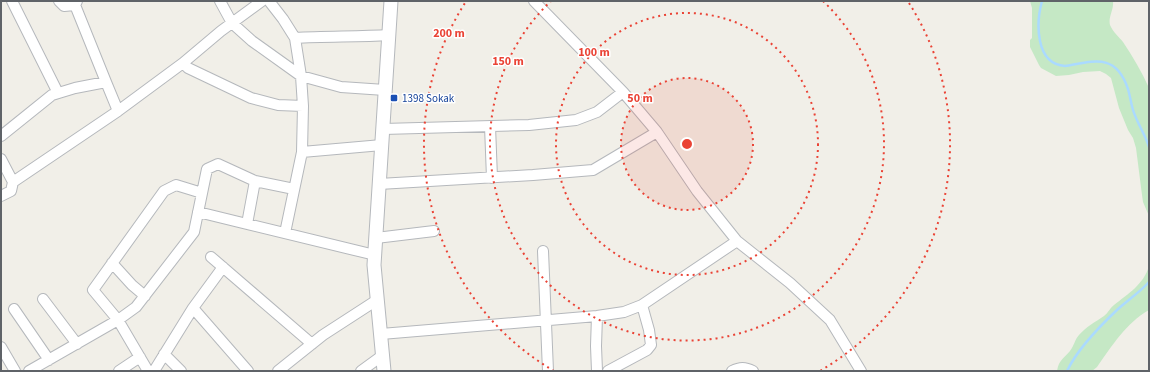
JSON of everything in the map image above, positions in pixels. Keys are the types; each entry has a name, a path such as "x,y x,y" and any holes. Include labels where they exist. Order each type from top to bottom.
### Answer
{"street":[{"path":"12,1 58,93"},
{"path":"59,1 64,6 76,3 118,111"},
{"path":"220,1 232,23 252,41 301,76 341,86 385,90"},
{"path":"1,196 10,191 13,182 118,111 183,63 221,31 262,1"},
{"path":"269,1 295,38 301,76 303,106 302,152 285,233"},
{"path":"384,371 374,265 391,1"},
{"path":"534,1 623,92 657,132 698,191 737,241 790,282 830,320 861,371"},
{"path":"295,38 389,35"},
{"path":"183,63 188,68 251,98 278,105 303,106"},
{"path":"1,136 52,95 75,88 106,82"},
{"path":"383,129 529,125 576,120 597,112 623,92"},
{"path":"490,126 492,178"},
{"path":"380,184 492,178 593,170 657,132"},
{"path":"302,152 382,145"},
{"path":"1,159 13,182"},
{"path":"29,371 118,320 136,307 194,232 207,169 218,164 255,181 294,189"},
{"path":"247,224 255,181"},
{"path":"148,371 118,320 93,290 164,191 176,185 202,193"},
{"path":"198,212 375,255"},
{"path":"376,238 434,231"},
{"path":"381,334 598,316 624,312 642,305 737,241"},
{"path":"543,251 548,371"},
{"path":"211,257 312,344"},
{"path":"112,263 132,285 145,296"},
{"path":"154,371 193,308 223,267"},
{"path":"43,299 77,344"},
{"path":"278,371 323,335 378,300"},
{"path":"608,371 647,350 651,345 649,330 642,305"},
{"path":"193,308 248,371"},
{"path":"14,309 49,360"},
{"path":"597,371 596,346 598,316"},
{"path":"1,347 15,371"},
{"path":"164,354 181,371"},
{"path":"361,371 383,355"},
{"path":"119,371 140,357"},
{"path":"732,371 740,368 748,368 754,371"}],"green space":[{"path":"1030,1 1113,1 1110,25 1130,53 1149,88 1149,216 1143,202 1136,148 1119,108 1111,78 1100,71 1056,76 1041,68 1030,47 1030,40 1032,38 1032,8"},
{"path":"1149,266 1149,310 1126,328 1097,367 1092,371 1057,371 1060,362 1071,349 1076,338 1130,293 1143,278"}],"waterway":[{"path":"1042,1 1039,20 1040,41 1048,58 1055,64 1065,66 1086,62 1103,62 1111,65 1117,70 1123,77 1128,89 1132,107 1149,147"},
{"path":"1067,371 1083,346 1097,330 1149,282"}],"place":[{"name":"1398 Sokak","path":"394,98"}]}
